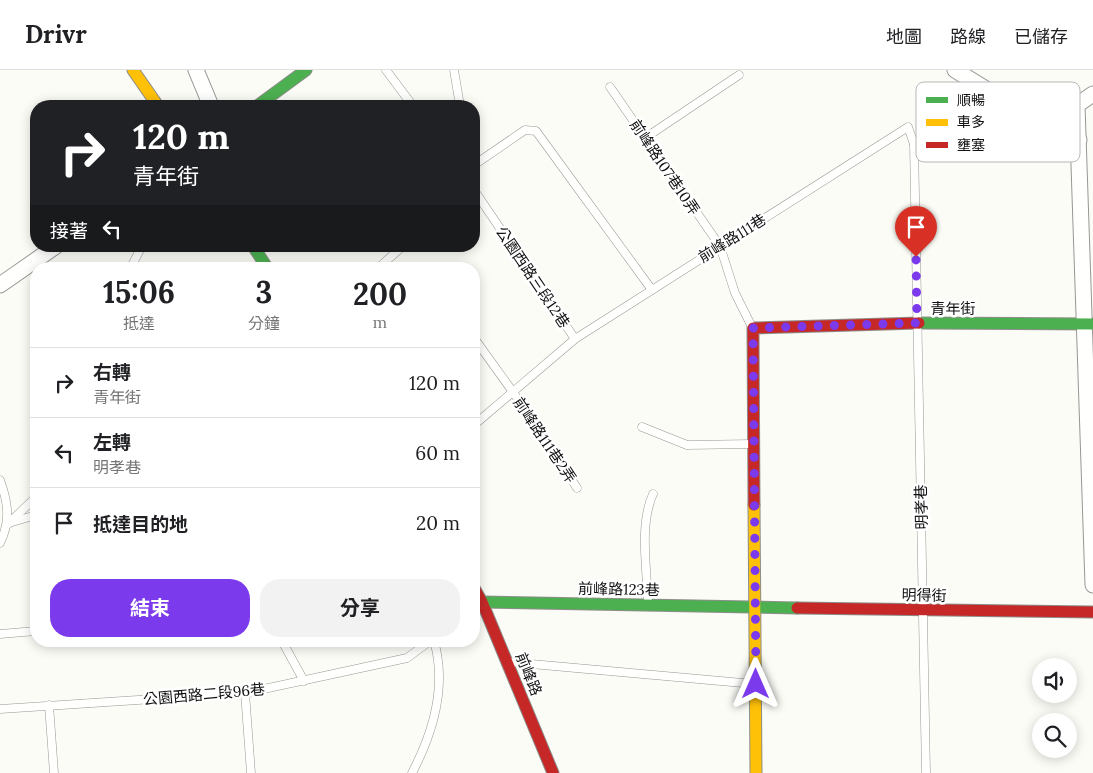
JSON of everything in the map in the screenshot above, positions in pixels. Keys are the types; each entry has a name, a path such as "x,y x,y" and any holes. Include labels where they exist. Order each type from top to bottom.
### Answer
{"street":[{"path":"133,70 154,100"},
{"path":"196,70 208,100"},
{"path":"270,100 306,70"},
{"path":"955,70 974,82"},
{"path":"1080,103 1093,94"},
{"path":"1080,160 1088,324 1093,586"},
{"path":"33,262 47,252"},
{"path":"0,285 30,264"},
{"name":"青年街","path":"753,328 917,323 1088,324"},
{"path":"753,328 756,773"},
{"name":"前峰路123巷","path":"480,605 648,604 756,606"},
{"name":"明得街","path":"756,606 1093,612"},
{"name":"前峰路","path":"480,609 508,662 553,773"}],"lane":[{"path":"386,70 407,100"},
{"path":"454,70 459,100"},
{"path":"645,138 739,75"},
{"name":"前峰路107巷10弄","path":"610,87 720,246 735,293 753,328"},
{"name":"前峰路111巷","path":"480,420 575,339 908,127 914,144"},
{"path":"480,161 525,130 536,131 652,290"},
{"name":"明孝巷","path":"914,144 926,773"},
{"name":"公園西路三段12巷","path":"480,199 575,339"},
{"path":"385,262 395,252"},
{"name":"前峰路111巷2弄","path":"480,346 577,488"},
{"path":"642,427 687,445 754,444"},
{"path":"0,480 8,509 8,524 0,543"},
{"path":"648,604 645,522 648,504 653,494"},
{"path":"8,524 30,503"},
{"path":"8,524 30,517"},
{"path":"0,634 30,632"},
{"path":"285,647 304,681"},
{"name":"公園西路二段96巷","path":"0,709 245,693 407,658 422,647"},
{"path":"412,773 437,708 440,676 436,647"},
{"path":"508,662 756,684"},
{"path":"245,693 250,773"},
{"path":"49,705 54,773"}],"traffic: fast":[{"path":"265,100 306,70"},
{"path":"257,252 263,262"},
{"path":"919,323 1093,324"},
{"path":"482,602 797,608"}],"traffic: slow":[{"path":"133,70 154,100"},
{"path":"754,505 756,773"}],"traffic: jam":[{"path":"754,505 753,328 919,323"},
{"path":"480,598 553,773"},
{"path":"797,608 1093,612"}],"route":[{"path":"756,684 753,328 917,323 916,257"}]}
